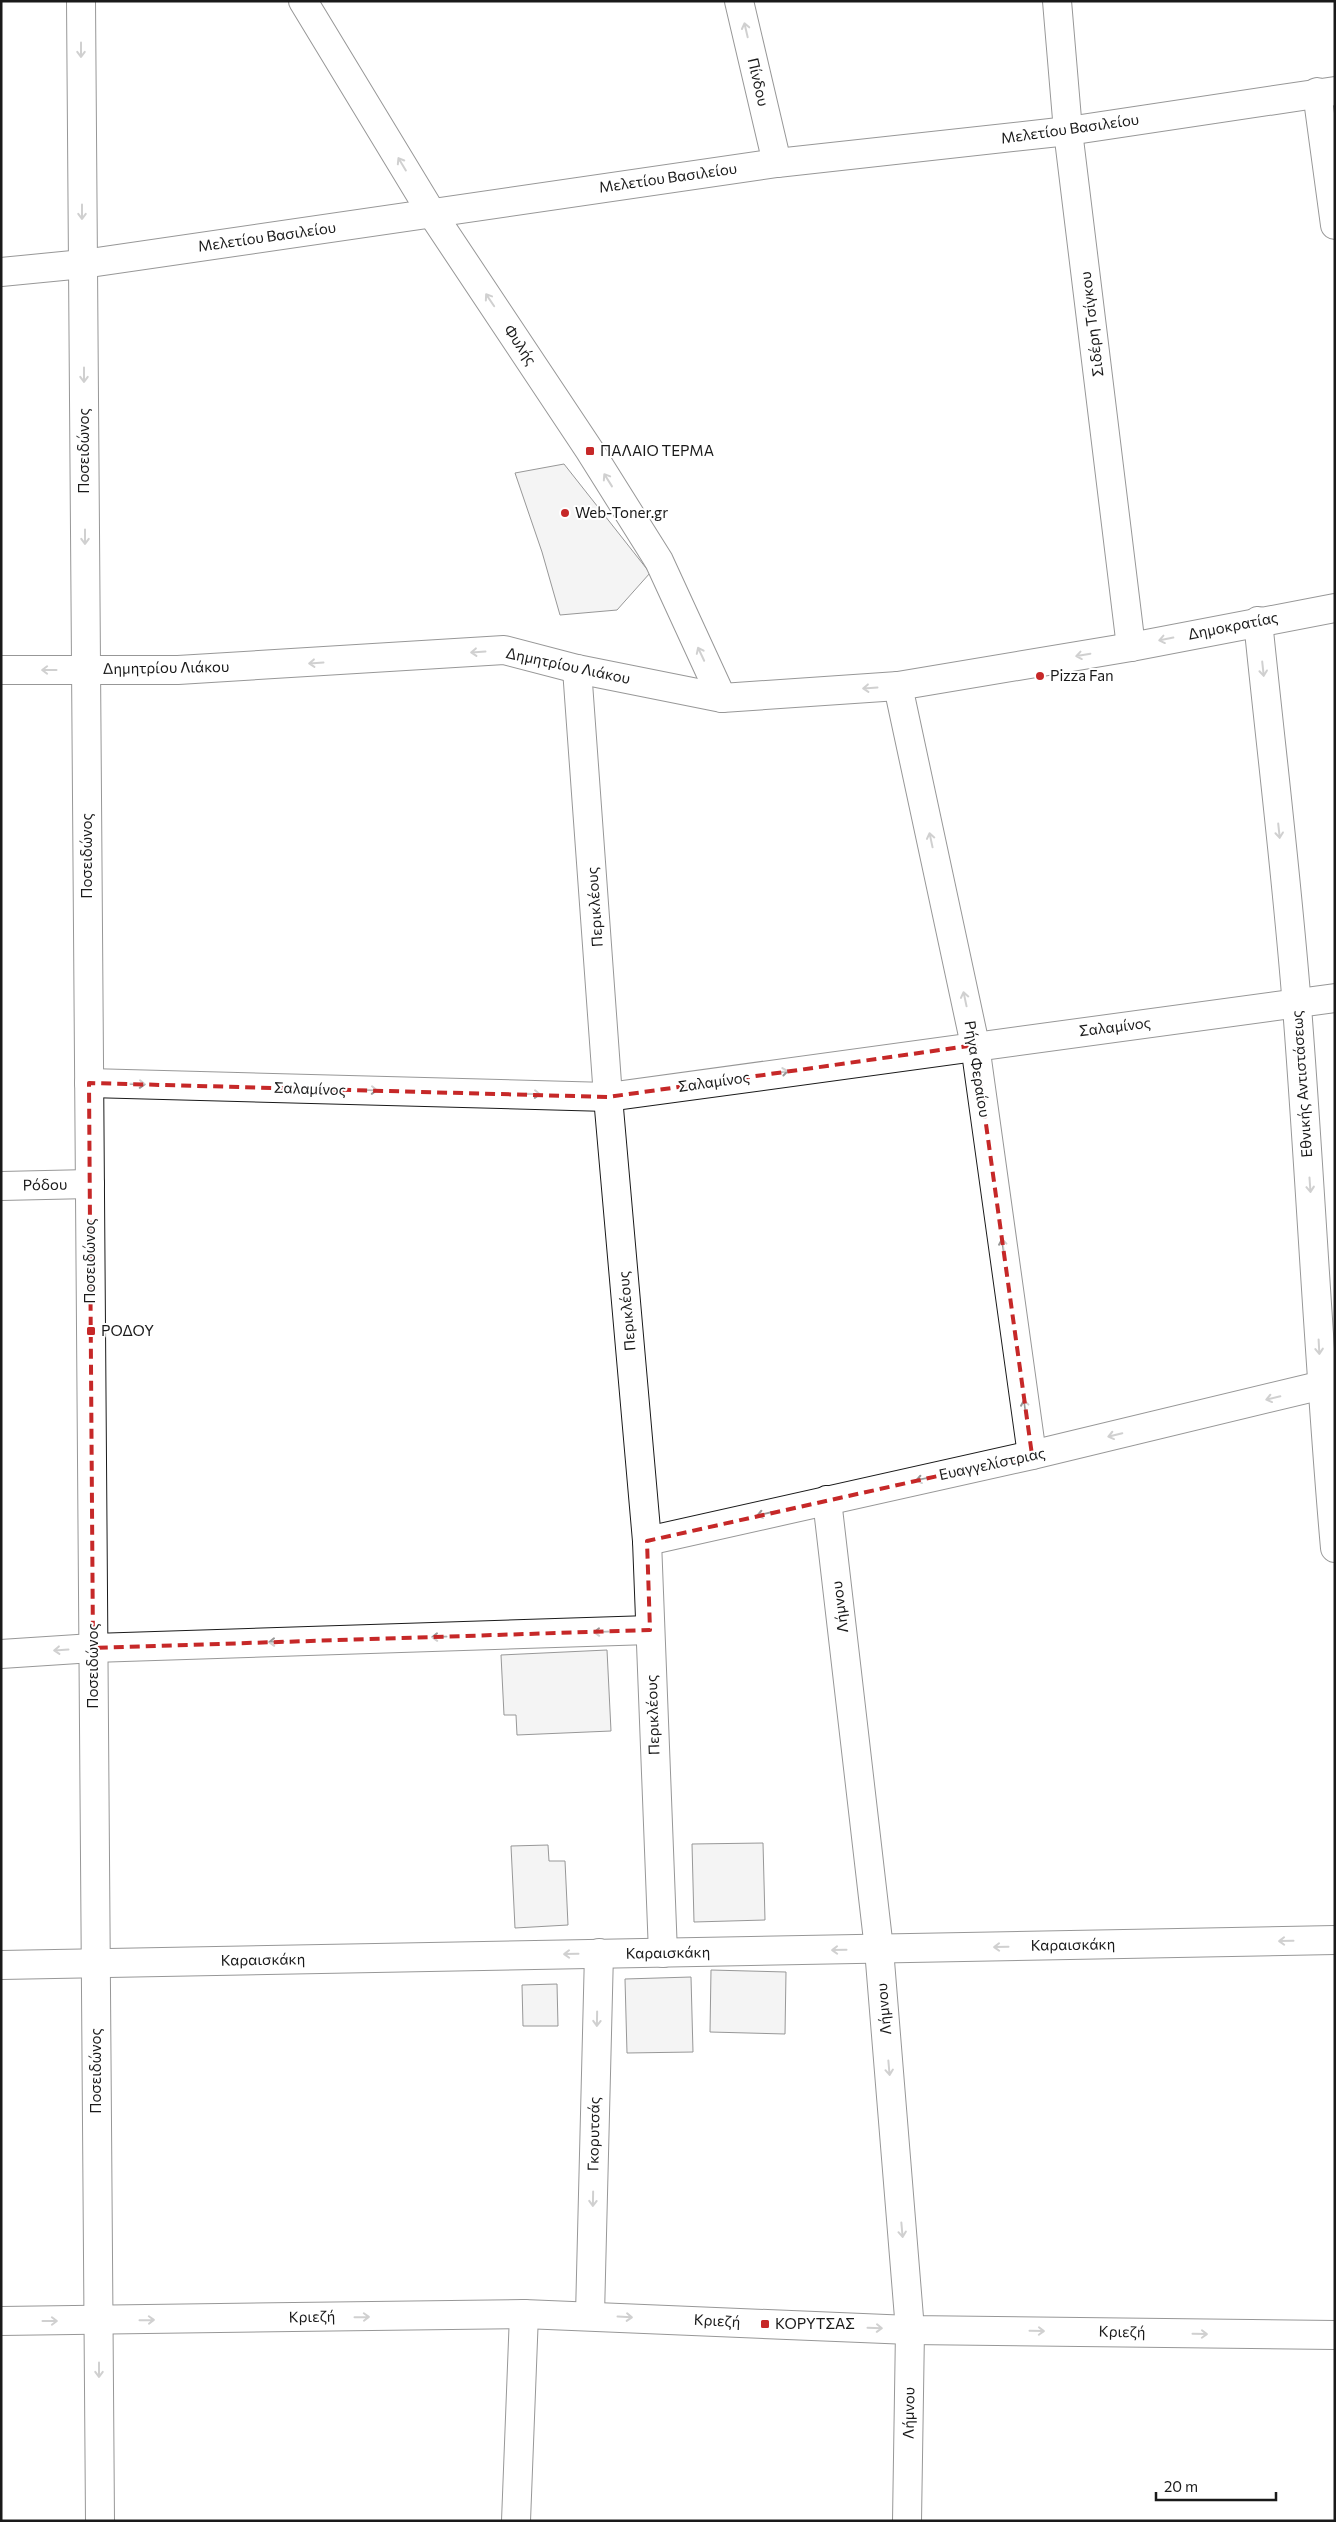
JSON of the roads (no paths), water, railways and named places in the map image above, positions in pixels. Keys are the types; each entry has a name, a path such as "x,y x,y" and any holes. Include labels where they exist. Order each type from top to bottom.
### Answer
{"street":[{"name":"Ποσειδώνος","path":"81,1 100,2521"},
{"name":"Φυλής","path":"303,1 431,212 590,451 659,561 722,698"},
{"name":"Πίνδου","path":"739,1 777,163"},
{"name":"Σιδέρη Τσίγκου","path":"1057,1 1068,131 1131,646"},
{"name":"Μελετίου Βασιλείου","path":"1,272 83,264 777,163 1068,131 1326,91"},
{"path":"1326,91 1335,226"},
{"name":"Δημοκρατίας","path":"1131,646 1335,608"},
{"name":"Εθνικής Αντιστάσεως","path":"1258,621 1296,1004 1310,1192 1328,1384 1335,1548"},
{"name":"Δημητρίου Λιάκου","path":"1,670 178,670 278,666 504,650 577,669 722,698 898,686 1131,646"},
{"name":"Περικλέους","path":"577,669 608,1096 648,1541 662,1953"},
{"name":"Ρήγα Φεραίου","path":"898,686 975,1045 1032,1455"},
{"name":"Σαλαμίνος","path":"89,1083 608,1096 975,1045 1335,998"},
{"name":"Ρόδου","path":"1,1186 90,1184"},
{"name":"Ευαγγελίστριας","path":"648,1541 1032,1455 1328,1384"},
{"name":"Λήμνου","path":"827,1500 879,1949 910,2330 907,2521"},
{"path":"1,1654 93,1648 650,1630"},
{"name":"Καραισκάκη","path":"1,1965 1335,1940"},
{"name":"Γκορυτσάς","path":"590,2315 599,1953"},
{"path":"516,2521 524,2314"},
{"name":"Κριεζή","path":"1,2321 524,2314 590,2315 910,2330 1335,2335"}],"place":[{"name":"ΠΑΛΑΙΟ ΤΕΡΜΑ","path":"590,451"},
{"name":"Web-Toner.gr","path":"565,513"},
{"name":"Pizza Fan","path":"1040,676"},
{"name":"ΡΟΔΟΥ","path":"91,1331"},
{"name":"ΚΟΡΥΤΣΑΣ","path":"765,2324"}]}
